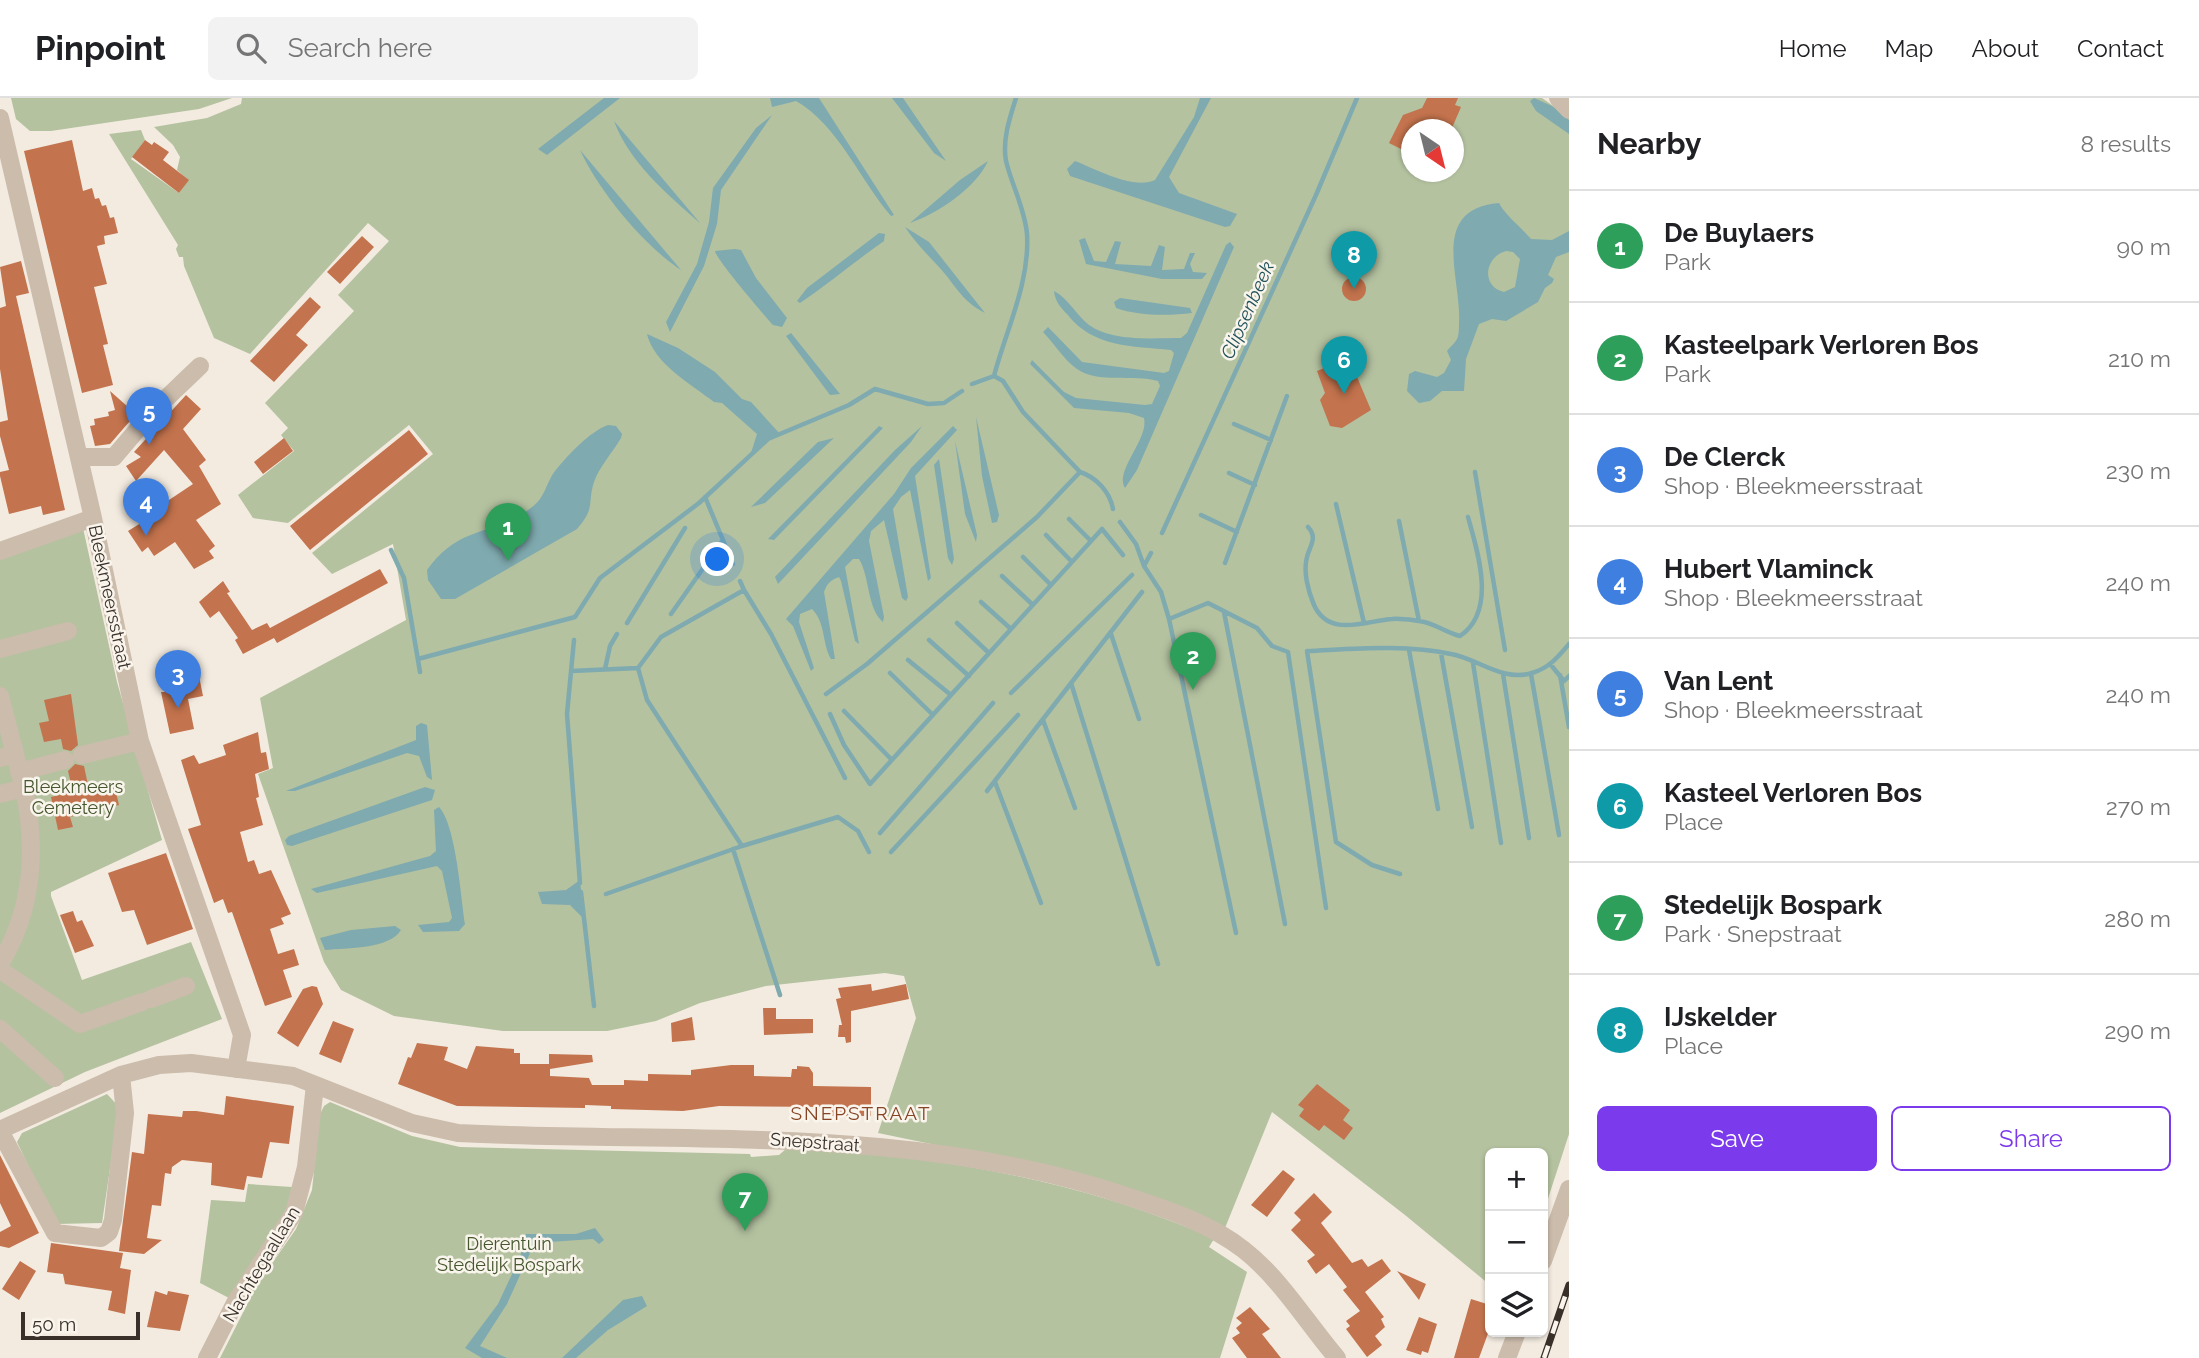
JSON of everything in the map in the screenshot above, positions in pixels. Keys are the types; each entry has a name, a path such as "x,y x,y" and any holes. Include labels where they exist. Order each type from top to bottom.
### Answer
{"street":[{"path":"1558,98 1569,110"},
{"name":"Bleekmeersstraat","path":"0,118 93,518 140,741 242,1035 236,1069"},
{"path":"79,457 114,457 154,410 200,366"},
{"path":"0,551 93,518"},
{"path":"0,649 68,631"},
{"path":"0,696 15,768 30,819 27,897 13,942 0,964"},
{"path":"0,794 15,768 140,741"},
{"path":"0,970 80,1024 186,985"},
{"path":"0,1029 54,1078"},
{"name":"Snepstraat","path":"0,1130 121,1075 159,1065 191,1063 293,1076 412,1123 458,1133 758,1138 889,1146 1062,1177 1106,1189 1189,1219 1245,1251 1276,1283 1337,1358"},
{"path":"0,1130 55,1233 101,1238 109,1232 113,1220 125,1113 121,1075"},
{"name":"Nachtegaallaan","path":"207,1358 239,1297 294,1213 306,1167 314,1084"},
{"path":"1548,1247 1569,1189"},
{"path":"1507,1358 1515,1337"}],"green space":[{"path":"11,98 232,98 199,109 51,131 30,131 16,119"},
{"path":"242,98 1542,98 1569,117 1569,1134 1548,1199 1548,1148 1485,1148 1485,1281 1272,1112 1225,1228 1100,1179 878,1133 916,1018 904,976 885,973 766,986 700,1003 656,1021 607,1031 503,1031 394,1016 341,990 324,962 258,774 273,768 260,698 406,620 393,544 332,574 312,553 433,454 409,425 288,523 253,518 238,495 294,451 281,435 288,428 265,403 354,311 338,295 389,241 368,223 250,354 214,338 184,266 183,257 179,257 176,249 178,245 109,134 141,130 145,140 131,159 179,193 188,180 177,170 180,157 173,145 154,127 207,118 241,104"},
{"name":"Bleekmeers Cemetery","path":"83,528 117,682 162,840 51,892 51,896 82,980 191,942 222,1019 85,1072 0,1113 0,558"},
{"path":"107,1094 119,1107 102,1223 56,1224 17,1142 22,1133"},
{"name":"Dierentuin Stedelijk Bospark","path":"330,1102 412,1136 460,1147 750,1154 751,1157 779,1155 787,1148 893,1156 998,1172 1101,1197 1201,1233 1214,1239 1209,1247 1247,1272 1220,1358 220,1358 257,1285 296,1229 312,1190 320,1114"},
{"path":"248,1184 292,1187 288,1207 229,1298 200,1283 211,1200 245,1202"}],"water":[{"path":"604,98 620,98 547,155 538,149"},
{"path":"770,98 819,98 894,215 891,216 836,138 811,111 796,101 772,107"},
{"path":"892,98 903,98 946,161 934,153"},
{"path":"1200,98 1211,98 1169,177 1179,193 1237,214 1230,226 1225,227 1070,176 1067,169 1075,161 1126,180 1155,180 1194,117"},
{"path":"1534,98 1552,106 1569,120 1569,134 1536,111 1530,101"},
{"path":"772,115 721,190 717,224 704,266 670,332 666,322 697,264 709,222 713,188 756,128"},
{"path":"614,121 700,223 639,164"},
{"path":"580,150 681,270 652,246 623,216 598,183"},
{"path":"988,161 975,181 955,199 910,223 960,180"},
{"path":"1499,203 1531,239 1552,240 1569,231 1569,252 1556,257 1548,275 1554,279 1545,288 1538,302 1506,321 1492,319 1479,324 1466,359 1464,391 1442,391 1430,401 1419,403 1407,391 1409,374 1415,371 1437,377 1444,373 1451,360 1447,351 1457,339 1459,329 1454,267 1456,232 1463,218 1477,208","holes":["1513,252 1520,259 1515,287 1504,292 1492,284 1488,272 1493,259 1499,254"]},
{"path":"905,227 929,242 985,313 964,297"},
{"path":"879,233 885,234 884,241 800,303 797,301 807,288"},
{"path":"1085,238 1094,261 1106,262 1115,241 1121,242 1115,264 1151,266 1159,245 1165,247 1162,270 1184,269 1190,253 1195,253 1190,264 1193,272 1207,273 1202,279 1162,279 1086,264 1079,240"},
{"path":"1230,242 1234,247 1137,470 1125,488 1124,473 1142,435 1144,418 1129,413 1074,408 1030,364 1032,360 1064,392 1076,398 1145,405 1152,404 1160,386 1158,381 1086,374 1068,361 1043,332 1048,327 1082,362 1164,373 1169,371 1174,353 1171,350 1114,343 1089,333 1062,309 1054,291 1064,298 1084,321 1099,330 1121,337 1181,338 1187,333 1226,245"},
{"path":"741,250 756,278 787,318 782,327 773,325 731,275 715,251"},
{"path":"1120,298 1190,308 1192,313 1134,313 1116,308 1114,302"},
{"path":"791,333 840,394 830,395 786,336"},
{"path":"647,334 678,348 715,372 742,399 751,402 780,434 768,439 750,456 757,434 722,403 714,402 665,364 651,345"},
{"path":"976,417 999,515 997,522 992,523 982,476"},
{"path":"608,425 616,426 622,434 621,438 596,476 589,510 577,529 455,599 441,599 428,580 427,570 440,555 466,537 518,517 532,507 566,458 586,438"},
{"path":"879,426 883,428 774,540 768,539"},
{"path":"922,426 911,442 778,584 775,577 895,450"},
{"path":"953,426 957,430 915,476 931,578 928,581 910,490 893,509 908,597 906,601 902,598 884,520 871,531 869,541 883,622 871,601 863,566 859,559 853,559 845,567 859,644 855,641 841,581 839,577 833,579 824,592 835,659 831,659 828,653 822,627 812,609 800,614 799,622 814,668 811,671 793,626 786,619 894,494 911,468"},
{"path":"834,438 765,503 751,507 818,442"},
{"path":"955,441 977,535 976,542 965,514"},
{"path":"939,459 954,559 952,565 948,558 934,465"},
{"path":"421,723 427,725 432,780 427,777 419,756 407,753 295,791 286,791 416,740 416,726"},
{"path":"425,787 435,790 432,800 292,846 287,845 285,840 289,836"},
{"path":"439,807 450,829 457,862 465,924 459,931 423,932 418,925 449,922 452,918 442,871 437,866 317,893 311,889 430,856 436,851 434,810"},
{"path":"580,880 584,919 570,905 542,904 538,892 566,890"},
{"path":"395,926 401,930 395,936 367,946 325,950 320,938 351,930"},
{"path":"595,1228 604,1240 599,1244 593,1239 549,1242 530,1253 507,1304 480,1346 507,1358 482,1358 465,1348 498,1304 520,1257 526,1234 576,1234"},
{"path":"642,1296 647,1306 608,1330 576,1358 562,1358 623,1300"}],"building":[{"path":"1427,98 1458,98 1455,105 1461,107 1456,119 1401,119 1403,115 1422,108"},
{"path":"1401,119 1401,149 1389,143"},
{"path":"72,140 83,191 92,188 95,199 99,198 102,206 106,205 110,218 114,217 118,233 104,236 105,244 97,246 107,284 94,287 108,344 103,345 113,385 82,393 24,151"},
{"path":"145,140 152,145 154,142 169,152 163,160 189,180 179,193 132,157"},
{"path":"362,236 374,247 340,284 327,272"},
{"path":"21,261 29,293 16,296 65,510 43,515 41,506 9,514 0,476 0,472 9,470 0,436 0,422 8,420 0,369 0,308 6,306 0,267"},
{"path":"1354,277 1363,280 1366,289 1363,298 1354,301 1345,298 1342,289 1345,280"},
{"path":"310,297 321,307 296,335 308,345 274,382 250,361"},
{"path":"1349,358 1371,410 1342,428 1330,426 1320,400 1325,393 1317,371"},
{"path":"110,391 136,414 110,444 95,446 90,426 95,425 94,419 109,416 108,412 115,410"},
{"path":"186,395 201,409 183,429 206,460 199,466 221,504 196,520 215,546 209,551 214,558 194,569 175,542 154,556 148,547 142,552 128,531 149,518 131,489 143,480 160,506 193,484 164,450 136,481 126,466 141,457 134,452"},
{"path":"409,430 428,454 310,550 290,526"},
{"path":"284,438 293,451 263,474 254,462"},
{"path":"380,569 388,583 277,643 274,638 243,654 235,640 238,638 219,611 210,618 199,602 223,581 230,592 227,593 252,630 267,623 270,628"},
{"path":"196,661 203,696 188,699 194,729 170,734 161,692 165,692 160,669"},
{"path":"71,694 78,745 71,751 63,749 61,739 44,742 39,723 49,721 44,700"},
{"path":"258,732 261,753 266,752 269,769 255,774 259,797 256,798 263,825 240,832 248,862 254,860 259,874 271,870 291,914 281,918 284,924 270,929 278,954 294,949 299,965 283,970 292,997 265,1006 232,912 228,913 223,899 214,903 188,829 201,825 181,760 194,755 199,764 226,755 223,745"},
{"path":"75,764 84,766 89,790 114,784 119,805 70,817 73,827 58,830 51,797 73,792 68,771"},
{"path":"166,853 193,929 147,945 134,910 122,912 108,873"},
{"path":"73,911 77,922 82,920 94,946 75,953 60,915"},
{"path":"871,984 872,991 906,984 909,999 851,1011 851,1042 846,1043 845,1037 838,1037 839,1025 842,1025 836,999 841,998 838,988"},
{"path":"317,987 323,1004 298,1047 277,1033 303,989"},
{"path":"763,1008 776,1008 776,1019 813,1019 813,1033 764,1035"},
{"path":"692,1017 695,1040 672,1042 671,1023"},
{"path":"333,1021 354,1029 341,1063 319,1054"},
{"path":"417,1043 448,1047 444,1060 467,1069 476,1046 514,1049 514,1053 520,1053 520,1064 549,1064 549,1054 592,1055 593,1062 550,1069 550,1076 589,1078 592,1085 624,1085 624,1080 648,1081 648,1074 691,1075 691,1070 731,1065 754,1065 754,1076 791,1077 792,1069 797,1069 797,1066 809,1067 813,1073 813,1086 871,1087 871,1116 828,1116 829,1107 719,1106 683,1111 611,1109 611,1106 585,1105 585,1108 457,1106 398,1084 408,1057 411,1058"},
{"path":"1317,1084 1350,1110 1343,1120 1353,1128 1344,1140 1324,1125 1319,1131 1299,1116 1304,1109 1298,1105"},
{"path":"226,1096 294,1106 289,1144 270,1142 262,1178 247,1176 244,1190 211,1185 212,1163 182,1160 172,1167 171,1174 165,1173 161,1206 152,1205 147,1238 162,1240 144,1254 119,1251 132,1152 144,1154 148,1114 182,1117 183,1111 196,1111 224,1115"},
{"path":"0,1155 39,1233 9,1248 0,1246 0,1232 11,1226 0,1203"},
{"path":"1283,1170 1295,1179 1267,1217 1251,1205"},
{"path":"1314,1193 1332,1212 1321,1223 1352,1263 1362,1259 1368,1267 1382,1259 1391,1271 1365,1292 1384,1317 1381,1319 1385,1327 1375,1336 1382,1345 1367,1357 1346,1329 1350,1326 1346,1321 1360,1311 1343,1290 1347,1287 1329,1264 1316,1274 1307,1261 1315,1255 1291,1230 1301,1220 1294,1213"},
{"path":"51,1243 123,1253 120,1268 131,1270 125,1314 108,1310 112,1291 65,1284 63,1274 47,1272"},
{"path":"20,1261 36,1271 19,1300 2,1289"},
{"path":"1397,1271 1426,1284 1419,1300"},
{"path":"155,1291 167,1295 168,1291 189,1295 180,1331 147,1327"},
{"path":"1471,1299 1485,1303 1487,1337 1479,1358 1454,1358"},
{"path":"1250,1307 1270,1329 1262,1334 1281,1358 1247,1358 1232,1338 1240,1333 1236,1328 1242,1323 1236,1318"},
{"path":"1419,1317 1437,1324 1428,1353 1422,1351 1421,1355 1406,1350"}],"waterway":[{"name":"Clipsenbeek","path":"994,376 1021,288 1027,252 1026,225 1005,153 1007,129 1016,98"},
{"name":"Clipsenbeek","path":"1162,533 1316,195 1357,98"},
{"name":"Clipsenbeek","path":"972,384 994,376 1003,381 1023,412 1080,472 1101,486 1113,509"},
{"path":"418,659 575,617 600,578 699,503 768,439 849,405 875,389 928,404 944,403 962,391"},
{"path":"1225,563 1287,396"},
{"path":"1234,424 1271,440"},
{"path":"826,694 867,664 1037,517 1080,472"},
{"path":"1475,472 1505,650"},
{"path":"1229,473 1255,485"},
{"path":"705,497 733,564"},
{"path":"1336,504 1364,623"},
{"path":"1201,515 1237,532"},
{"path":"1308,527 1313,538 1306,563 1308,587 1314,605 1329,621 1348,625 1406,619 1429,623 1460,636 1471,625 1478,612 1481,597 1480,564 1468,517"},
{"path":"1069,519 1091,541"},
{"path":"1399,521 1419,621"},
{"name":"Clipsenbeek","path":"1120,522 1136,544 1144,566"},
{"path":"627,623 685,528"},
{"path":"830,714 844,745 870,784 1102,529 1123,555"},
{"path":"1046,535 1072,562"},
{"path":"671,614 723,540"},
{"path":"391,550 404,578 420,672"},
{"path":"1151,553 1144,566 1161,592 1169,619 1208,603 1257,628 1272,646 1288,652 1326,908"},
{"path":"1023,557 1051,585"},
{"path":"1011,693 1132,575"},
{"path":"1002,576 1033,605"},
{"path":"606,894 742,846 647,700 638,668 661,637 744,590 740,581"},
{"path":"744,590 771,634 845,778"},
{"path":"987,791 1142,592"},
{"path":"981,602 1011,629"},
{"path":"1224,612 1285,924"},
{"path":"1169,619 1236,933"},
{"path":"957,623 989,653"},
{"path":"605,669 610,646 617,634"},
{"path":"1111,634 1139,719"},
{"path":"574,640 567,714 580,883"},
{"path":"929,640 969,676"},
{"name":"Clipsenbeek","path":"1400,874 1372,865 1336,842 1307,651 1416,649 1461,657 1501,672 1521,675 1538,671 1548,665 1569,644"},
{"path":"1409,650 1438,809"},
{"path":"1441,653 1472,827"},
{"path":"908,660 951,695"},
{"path":"1473,663 1501,843"},
{"path":"1551,665 1564,681 1569,676"},
{"path":"571,671 638,668"},
{"path":"890,673 933,715"},
{"path":"1503,674 1529,838"},
{"path":"1531,674 1559,835"},
{"path":"1560,675 1569,727"},
{"path":"1071,683 1158,964"},
{"path":"880,833 993,703"},
{"path":"844,711 892,760"},
{"path":"891,852 1018,715"},
{"path":"1043,720 1075,808"},
{"path":"995,782 1041,903"},
{"path":"742,846 838,817 858,831 869,852"},
{"path":"733,849 780,995"},
{"path":"581,892 594,1006"}],"railway":[{"path":"1544,1358 1569,1285"}],"place":[{"name":"IJskelder","path":"1354,289"},
{"name":"Kasteel Verloren Bos","path":"1344,394"},
{"name":"Van Lent","path":"149,445"},
{"name":"Hubert Vlaminck","path":"146,536"},
{"name":"De Buylaers","path":"508,561"},
{"name":"Kasteelpark Verloren Bos","path":"1193,690"},
{"name":"De Clerck","path":"178,708"},
{"name":"Stedelijk Bospark","path":"745,1231"}],"district":[{"name":"SNEPSTRAAT","path":"861,1113"}]}
